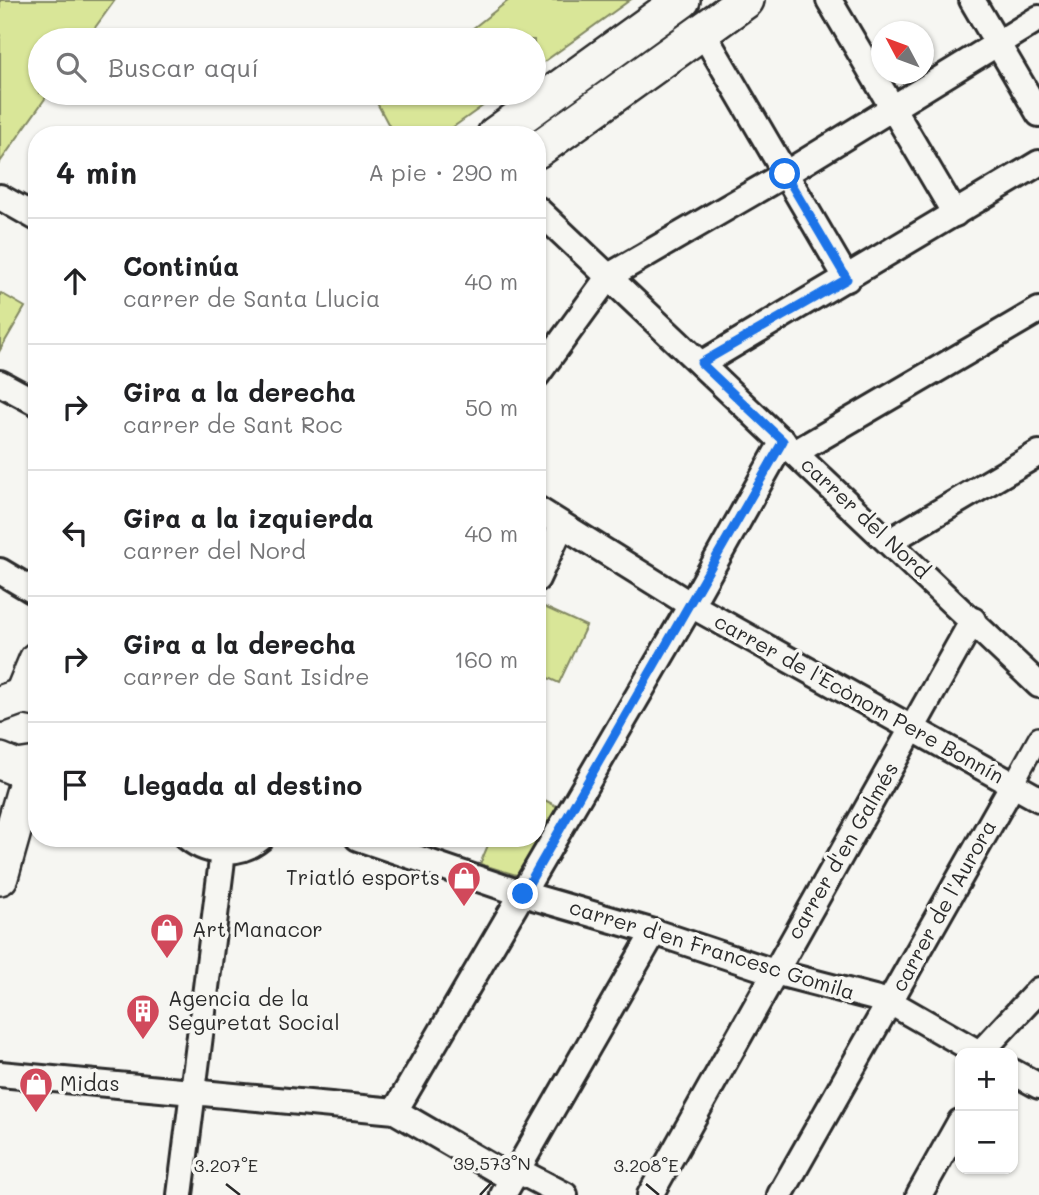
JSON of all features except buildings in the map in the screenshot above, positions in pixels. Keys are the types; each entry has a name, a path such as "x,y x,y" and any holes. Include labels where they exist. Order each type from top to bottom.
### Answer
{"main road":[{"path":"546,98 682,0"},
{"path":"546,144 746,0"},
{"path":"507,126 537,105"},
{"path":"20,699 28,681"},
{"path":"0,877 22,764"}],"street":[{"path":"829,0 955,214"},
{"path":"972,0 1039,114"},
{"path":"546,362 609,276 785,174 1039,18"},
{"path":"702,31 847,279"},
{"path":"701,363 1039,163"},
{"path":"0,197 28,213"},
{"name":"carrer del Nord","path":"546,217 973,620 1035,674"},
{"path":"395,1111 691,605 789,446 1039,310"},
{"path":"0,383 28,398"},
{"path":"890,541 1039,453"},
{"name":"carrer de l'Ecònom Pere Bonnín","path":"546,515 691,605 1039,799"},
{"path":"546,560 562,525"},
{"path":"0,571 28,588"},
{"name":"carrer d'en Galmés","path":"650,1195 973,620"},
{"name":"carrer de l'Aurora","path":"780,1195 1039,737"},
{"path":"204,847 223,852 245,847"},
{"name":"carrer d'en Francesc Gomila","path":"418,847 523,894 654,932 774,972 890,1002 971,1048"},
{"path":"180,1195 223,852"},
{"path":"511,1181 654,932"},
{"path":"985,1048 1039,990"},
{"path":"0,1074 395,1111 511,1181 565,1195"},
{"path":"1018,1075 1039,1086"},
{"path":"919,1195 955,1131"}],"green space":[{"path":"0,0 115,0 95,28 28,28 28,105 40,105 0,162"},
{"path":"509,0 630,0 546,60 546,28 473,28"},
{"path":"378,105 484,105 455,126 389,126"},
{"path":"0,294 25,307 0,350"},
{"path":"546,608 586,626 559,683 546,677"},
{"path":"546,801 564,810 546,842"},
{"path":"487,847 543,847 526,878 480,864"}],"place":[{"name":"Triatló esports","path":"464,908"},
{"name":"Art Manacor","path":"167,960"},
{"name":"Agencia de la Seguretat Social","path":"143,1041"},
{"name":"Midas","path":"36,1114"}],"route":[{"path":"523,894 783,441 701,363 847,279 785,174"}]}
